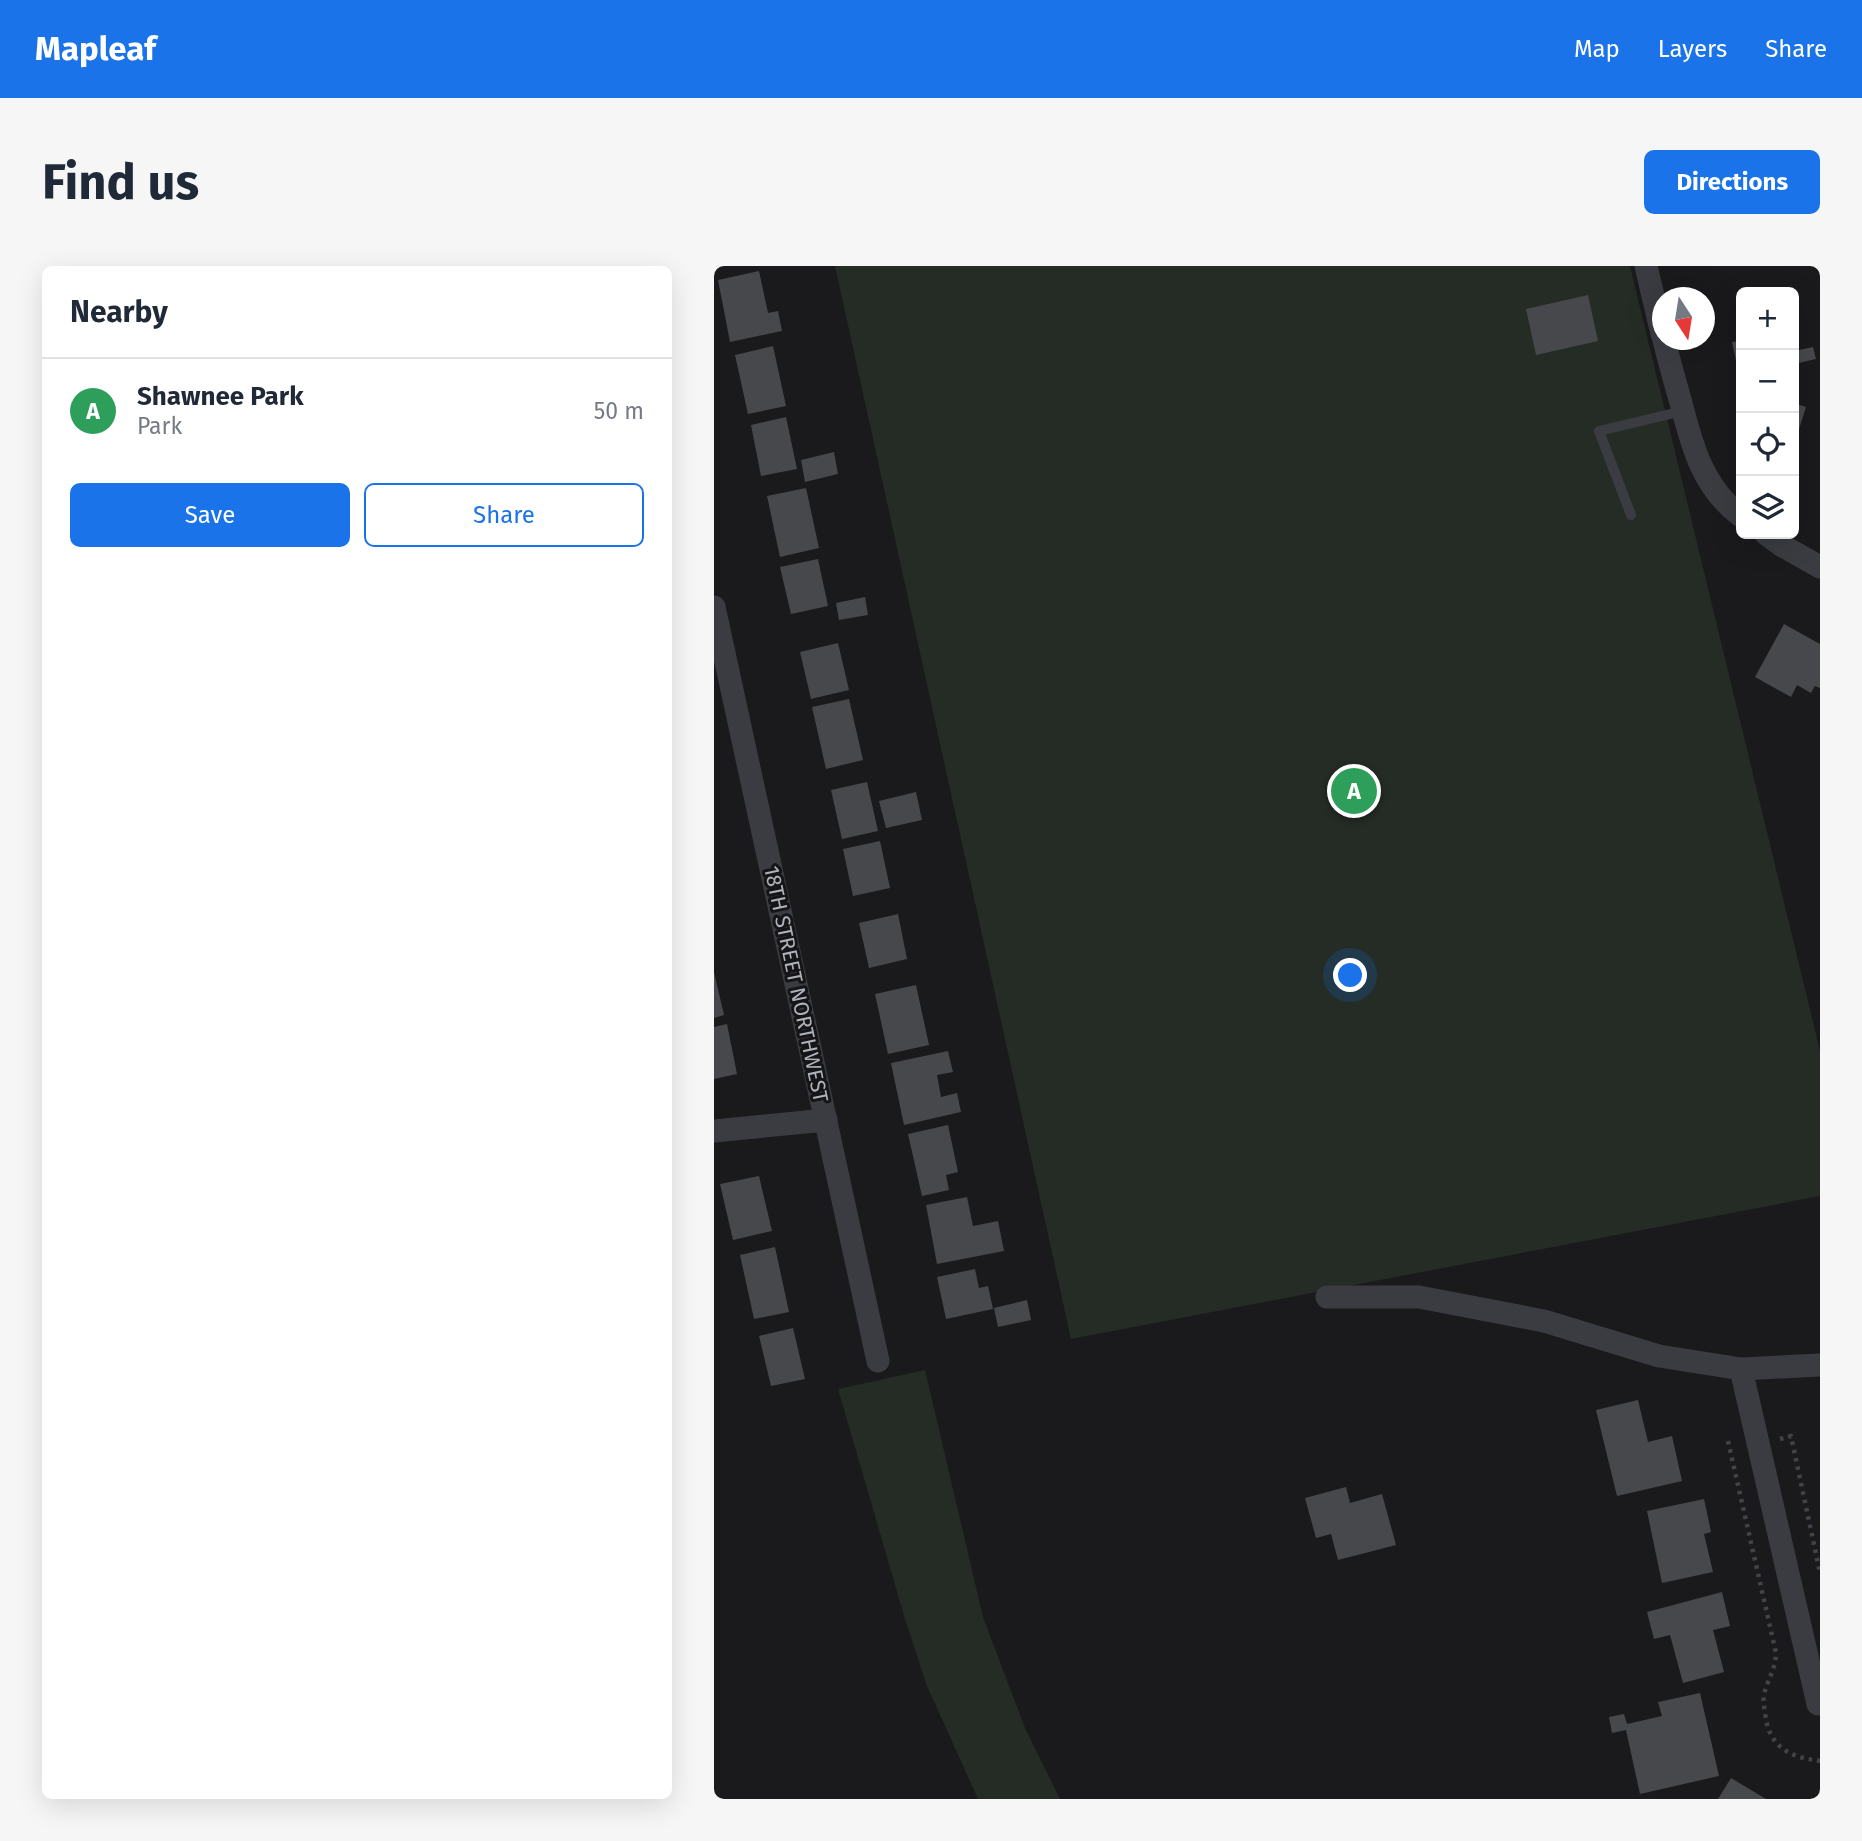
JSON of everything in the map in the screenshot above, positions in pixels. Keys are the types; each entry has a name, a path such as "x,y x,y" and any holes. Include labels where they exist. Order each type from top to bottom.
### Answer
{"street":[{"path":"1646,266 1652,292"},
{"path":"1667,350 1692,447 1707,478 1727,506 1736,512"},
{"path":"1773,539 1820,567"},
{"name":"18TH STREET NORTHWEST","path":"714,607 878,1361"},
{"path":"714,1131 826,1120"},
{"path":"1327,1297 1432,1299 1544,1321 1659,1356 1741,1368 1820,1365"},
{"path":"1741,1368 1818,1704"}],"lane":[{"path":"1631,515 1600,431 1683,411"}],"path":[{"path":"1759,1444 1791,1436 1820,1573"},
{"path":"1728,1441 1776,1653 1776,1664 1763,1698 1766,1726 1776,1744 1801,1758 1820,1761"}],"shaded area":[{"path":"835,266 1630,266 1820,1051 1820,1196 1071,1339"},
{"path":"925,1370 983,1617 1025,1728 1060,1799 978,1799 927,1686 905,1619 838,1389"}],"building":[{"path":"759,271 768,313 778,311 782,331 730,342 718,280"},
{"path":"1588,295 1598,341 1536,355 1526,309"},
{"path":"1732,342 1736,342 1736,361"},
{"path":"773,346 786,406 748,414 735,355"},
{"path":"1813,347 1816,359 1799,363 1799,350"},
{"path":"1799,405 1806,407 1799,429"},
{"path":"786,417 797,469 761,476 751,425"},
{"path":"834,452 838,474 805,482 801,460"},
{"path":"806,488 819,548 780,557 767,496"},
{"path":"818,559 828,606 791,614 780,567"},
{"path":"865,597 868,615 839,620 836,603"},
{"path":"1784,624 1820,644 1820,688 1815,686 1811,693 1797,685 1791,697 1755,677"},
{"path":"838,643 849,690 811,699 800,652"},
{"path":"849,699 863,760 826,769 812,707"},
{"path":"867,782 878,831 842,839 831,790"},
{"path":"916,792 922,820 886,828 879,801"},
{"path":"880,841 890,888 853,896 843,849"},
{"path":"898,914 907,959 869,968 859,923"},
{"path":"714,972 724,1015 714,1018"},
{"path":"916,985 929,1045 888,1054 875,994"},
{"path":"727,1024 737,1074 714,1079 714,1027"},
{"path":"948,1051 953,1072 937,1075 941,1097 957,1093 961,1112 904,1125 891,1063"},
{"path":"948,1125 958,1172 946,1175 949,1190 922,1196 908,1134"},
{"path":"759,1176 772,1231 733,1240 720,1184"},
{"path":"967,1197 973,1226 998,1221 1004,1251 937,1264 926,1205"},
{"path":"775,1247 789,1312 754,1319 740,1255"},
{"path":"975,1269 979,1288 988,1286 993,1309 946,1319 937,1277"},
{"path":"1027,1300 1031,1320 998,1327 994,1308"},
{"path":"793,1328 805,1379 771,1386 759,1336"},
{"path":"1638,1400 1648,1442 1672,1436 1682,1481 1617,1496 1596,1410"},
{"path":"1346,1487 1350,1503 1382,1494 1396,1545 1338,1560 1331,1534 1316,1538 1305,1498"},
{"path":"1704,1499 1711,1532 1704,1534 1713,1572 1662,1583 1647,1511"},
{"path":"1722,1592 1730,1626 1713,1630 1724,1672 1683,1683 1670,1635 1654,1639 1647,1612"},
{"path":"1700,1693 1719,1776 1640,1794 1626,1730 1612,1733 1609,1717 1624,1714 1627,1724 1662,1716 1658,1702"},
{"path":"1731,1778 1766,1799 1718,1799"}],"place":[{"name":"Shawnee Park","path":"1354,791"}]}
